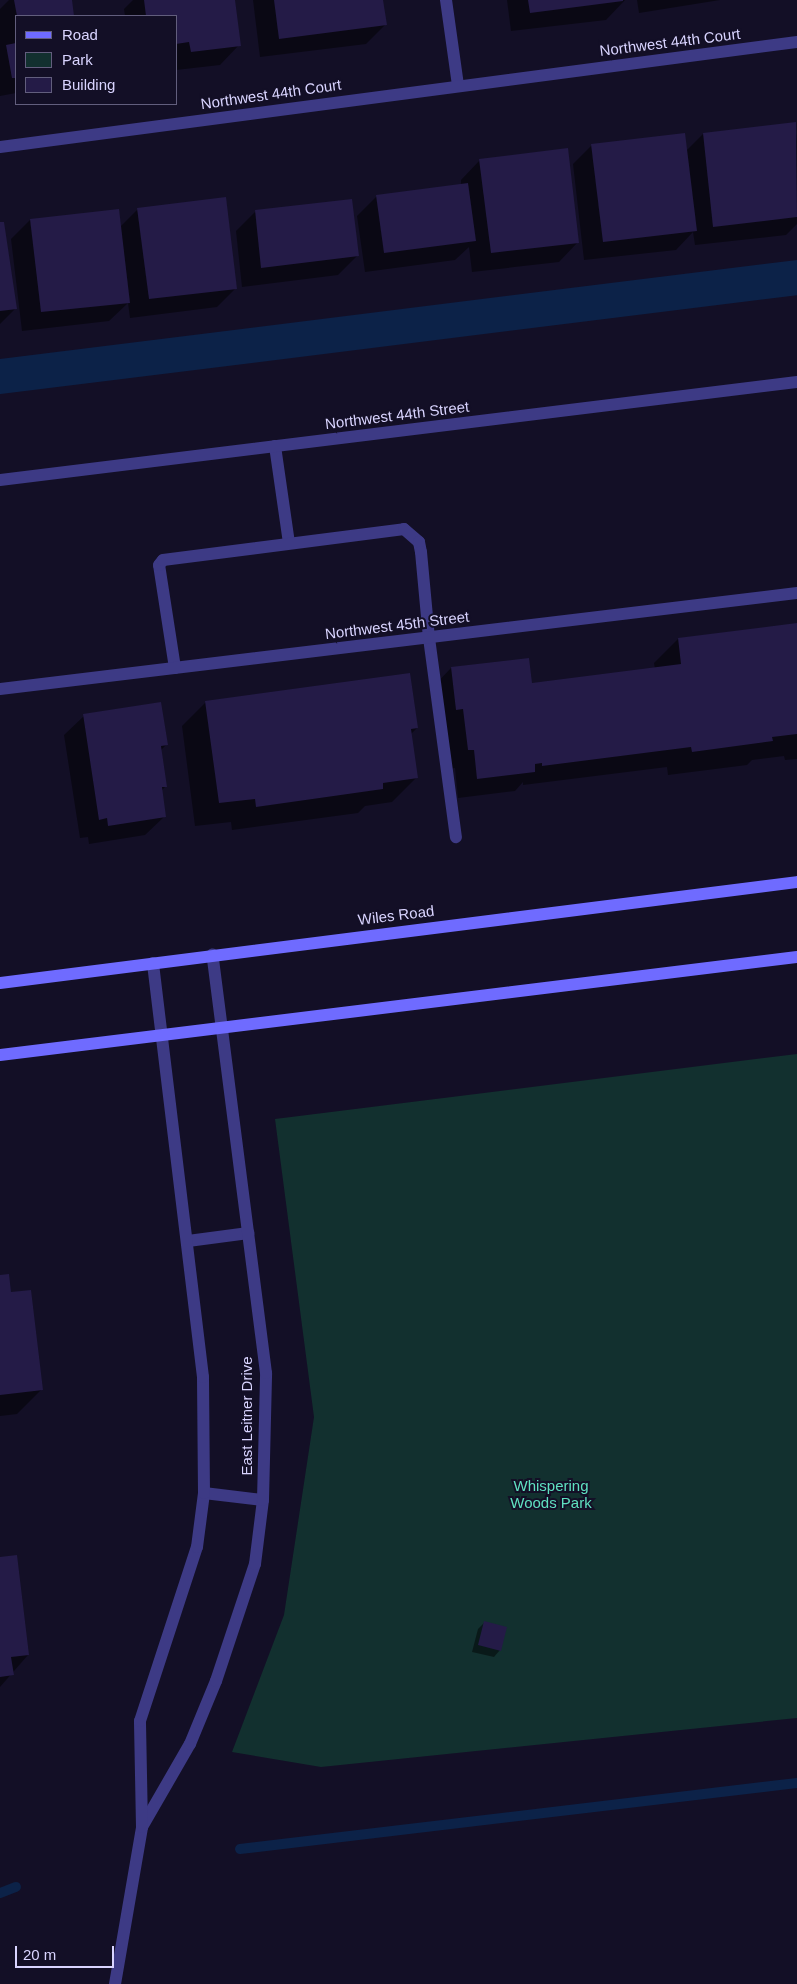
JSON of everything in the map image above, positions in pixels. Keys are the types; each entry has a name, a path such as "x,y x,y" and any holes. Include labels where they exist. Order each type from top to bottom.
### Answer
{"main road":[{"name":"Wiles Road","path":"0,983 212,954 797,882"},
{"path":"0,1055 797,957"}],"street":[{"path":"446,0 458,85"},
{"name":"Northwest 44th Court","path":"0,147 458,85 797,42"},
{"name":"Northwest 44th Street","path":"0,480 797,382"},
{"path":"275,446 288,543"},
{"path":"175,668 159,565 163,560 404,529 419,542 421,552 429,638 456,837"},
{"name":"Northwest 45th Street","path":"0,690 797,593"},
{"name":"East Leitner Drive","path":"142,1827 190,1744 216,1681 255,1564 263,1500 266,1373 223,1027 212,954"},
{"name":"East Leitner Drive","path":"115,1984 142,1827 140,1721 197,1547 204,1493 203,1377 153,963"},
{"path":"188,1241 248,1233"},
{"path":"204,1493 263,1500"}],"green space":[{"name":"Whispering Woods Park","path":"797,1054 797,1718 321,1767 232,1752 284,1615 314,1417 275,1119"}],"building":[{"path":"14,0 72,0 74,15 17,15"},
{"path":"144,0 235,0 241,46 191,52 189,42 178,44 178,15 146,15"},
{"path":"274,0 383,0 387,25 279,39"},
{"path":"528,0 623,0 623,1 530,13"},
{"path":"15,43 15,78 12,78 6,45"},
{"path":"796,122 797,217 713,227 703,133"},
{"path":"685,133 697,231 603,242 591,144"},
{"path":"568,148 579,243 491,253 479,159"},
{"path":"468,183 476,241 384,253 376,195"},
{"path":"226,197 237,289 149,299 137,208"},
{"path":"352,199 359,256 261,268 255,210"},
{"path":"119,209 130,303 41,312 30,219"},
{"path":"0,222 4,222 17,309 0,311"},
{"path":"797,623 797,734 772,737 773,741 692,752 691,747 542,766 542,763 535,764 535,772 477,779 474,750 468,750 463,709 456,710 451,667 529,658 532,683 681,664 678,638"},
{"path":"410,673 418,728 411,729 418,778 383,783 383,789 256,807 255,799 219,803 205,701"},
{"path":"161,702 168,745 161,746 167,787 162,787 166,817 108,826 107,818 99,820 83,714"},
{"path":"9,1274 11,1292 31,1290 43,1390 0,1395 0,1275"},
{"path":"17,1555 29,1655 11,1657 14,1675 0,1677 0,1557"},
{"path":"484,1621 507,1627 501,1651 478,1645"}],"waterway":[{"path":"0,376 797,277"},
{"path":"240,1849 797,1783"},
{"path":"0,1893 16,1887"}]}
